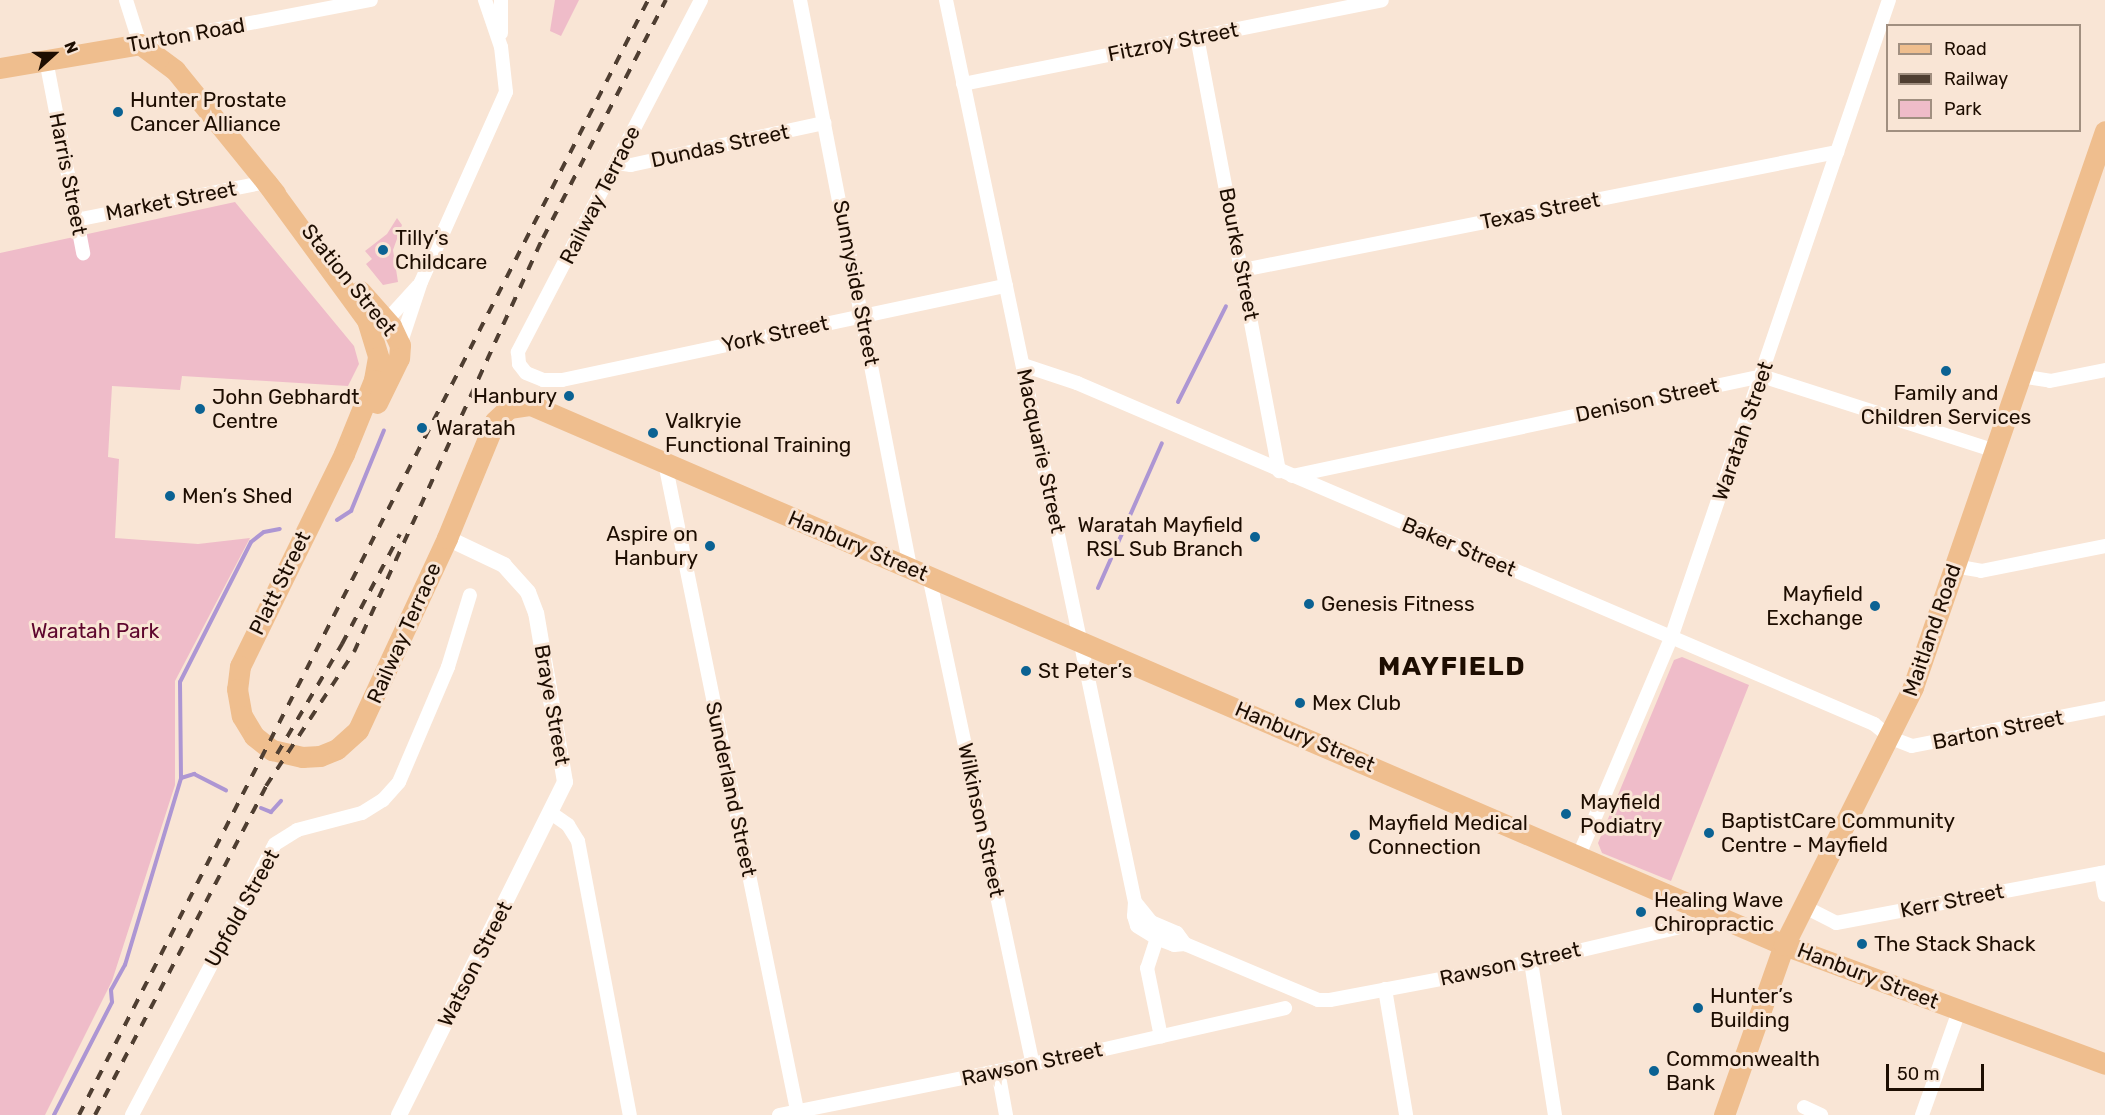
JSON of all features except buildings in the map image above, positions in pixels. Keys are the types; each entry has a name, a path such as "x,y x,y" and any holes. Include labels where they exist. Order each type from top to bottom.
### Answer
{"main road":[{"name":"Turton Road","path":"0,68 140,44"},
{"name":"Station Street","path":"140,44 175,70 266,182 387,320 400,345 400,356 378,383"},
{"name":"Maitland Road","path":"1724,1115 1784,945 1891,738 1913,687 2020,376 2098,170 2105,131"},
{"name":"Station Street","path":"266,182 368,320 378,352 378,383"},
{"path":"378,383 386,352 387,320"},
{"name":"Platt Street","path":"242,716 237,689 240,666 378,383"},
{"name":"Hanbury Street","path":"509,408 536,406 1724,916 1784,945 2105,1064"},
{"name":"Railway Terrace","path":"242,716 254,736 272,750 311,757 337,748 364,722 447,538 492,427 509,408"}],"street":[{"path":"126,0 140,44"},
{"name":"Turton Road","path":"140,44 371,0"},
{"path":"400,345 421,282 505,97 507,80 501,47 485,0"},
{"path":"501,0 501,47"},
{"name":"Railway Terrace","path":"543,380 526,373 519,364 518,352 701,0"},
{"name":"Sunnyside Street","path":"800,0 863,315 920,572"},
{"name":"Macquarie Street","path":"946,0 1135,902 1137,926 1159,933"},
{"name":"Waratah Street","path":"1579,855 1671,638 1889,0"},
{"name":"Fitzroy Street","path":"963,84 1374,1"},
{"name":"Bourke Street","path":"1197,37 1285,473"},
{"name":"Harris Street","path":"46,60 83,253"},
{"name":"Dundas Street","path":"616,163 631,165 824,123"},
{"name":"Texas Street","path":"1243,270 1837,152"},
{"name":"Market Street","path":"76,220 266,182"},
{"path":"387,320 421,282"},
{"name":"York Street","path":"543,380 562,380 1006,286"},
{"name":"Baker Street","path":"1023,365 1077,383 1874,724 1891,738"},
{"path":"2020,376 2050,381 2105,370"},
{"name":"Denison Street","path":"1285,473 1762,376 1995,451"},
{"name":"Sunderland Street","path":"665,463 797,1113"},
{"name":"Braye Street","path":"447,538 509,568 531,598 565,774 562,789 551,813"},
{"path":"1954,566 1981,571 2105,546"},
{"name":"Wilkinson Street","path":"920,572 1033,1064"},
{"name":"Upfold Street","path":"132,1115 275,844 297,830 362,813 399,782 448,667 470,595"},
{"name":"Barton Street","path":"1891,738 1912,746 1928,744 2105,708"},
{"path":"551,813 568,825 578,841 630,1115"},
{"name":"Watson Street","path":"399,1115 551,813"},
{"path":"2103,872 2105,895"},
{"name":"Kerr Street","path":"1803,906 1836,922 2103,872"},
{"name":"Rawson Street","path":"1159,933 1177,933 1185,944 1295,990 1330,1000 1531,962 1724,916"},
{"path":"1159,933 1147,968 1161,1037"},
{"path":"1531,962 1555,1115"},
{"path":"1385,989 1406,1115"},
{"name":"Rawson Street","path":"779,1115 1161,1037 1285,1008"},
{"path":"1922,1115 1959,1011"},
{"path":"998,1071 1006,1115"},
{"path":"1804,1107 1821,1115"}],"green space":[{"path":"555,0 579,0 561,36 550,31"},
{"name":"Waratah Park","path":"235,202 354,346 359,364 348,386 182,376 180,390 112,386 108,457 119,459 115,538 198,544 250,538 175,681 175,785 112,981 45,1115 0,1115 0,253"},
{"path":"397,218 402,225 393,250 398,282 383,285 366,264 372,259 365,251 387,234"},
{"path":"1682,657 1749,685 1671,881 1602,853 1598,843 1674,660"}],"waterway":[{"path":"1178,402 1226,306"},
{"path":"337,520 351,511 384,430"},
{"path":"1098,588 1162,443"},
{"path":"54,1115 112,1002 111,990 125,965 181,778 180,682 251,542 264,532 280,529"},
{"path":"181,778 194,774 226,790"},
{"path":"261,808 271,812 281,801"}],"railway":[{"path":"79,1115 648,0"},
{"path":"95,1115 266,786 354,652 543,238 666,0"},
{"path":"277,754 342,644 400,534"}],"place":[{"name":"Hunter Prostate Cancer Alliance","path":"118,112"},
{"name":"Tilly’s Childcare","path":"383,250"},
{"name":"Family and Children Services","path":"1946,371"},
{"name":"Hanbury","path":"569,396"},
{"name":"John Gebhardt Centre","path":"200,409"},
{"name":"Waratah","path":"422,428"},
{"name":"Valkryie Functional Training","path":"653,433"},
{"name":"Men’s Shed","path":"170,496"},
{"name":"Waratah Mayfield RSL Sub Branch","path":"1255,537"},
{"name":"Aspire on Hanbury","path":"710,546"},
{"name":"Genesis Fitness","path":"1309,604"},
{"name":"Mayfield Exchange","path":"1875,606"},
{"name":"St Peter’s","path":"1026,671"},
{"name":"Mex Club","path":"1300,703"},
{"name":"Mayfield Podiatry","path":"1566,814"},
{"name":"BaptistCare Community Centre - Mayfield","path":"1709,833"},
{"name":"Mayfield Medical Connection","path":"1355,835"},
{"name":"Healing Wave Chiropractic","path":"1641,912"},
{"name":"The Stack Shack","path":"1862,944"},
{"name":"Hunter’s Building","path":"1698,1008"},
{"name":"Commonwealth Bank","path":"1654,1071"}],"district":[{"name":"MAYFIELD","path":"1452,667"}]}
